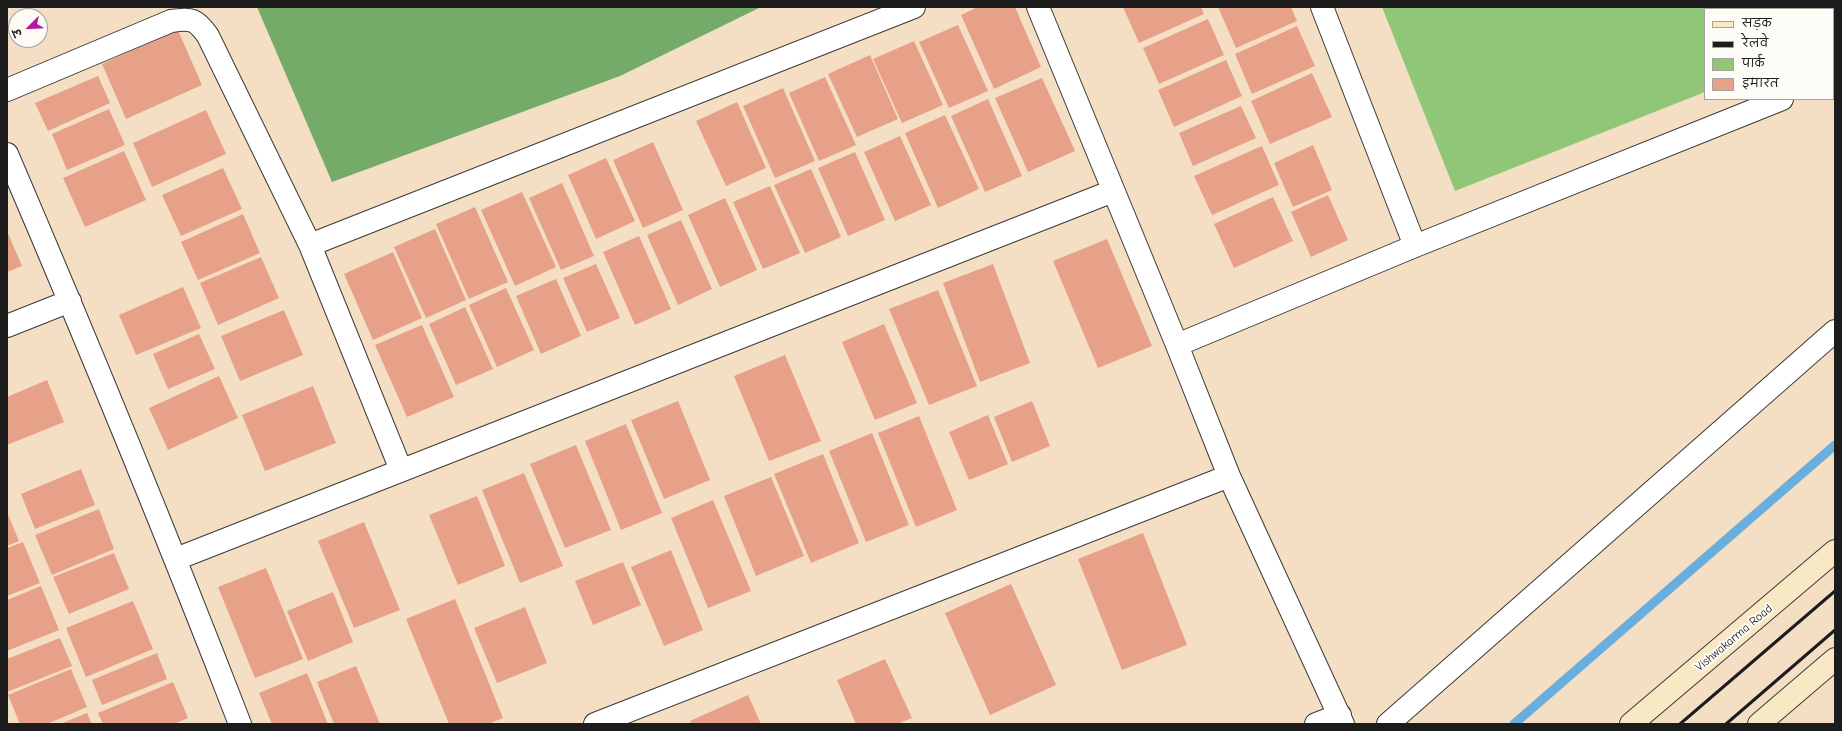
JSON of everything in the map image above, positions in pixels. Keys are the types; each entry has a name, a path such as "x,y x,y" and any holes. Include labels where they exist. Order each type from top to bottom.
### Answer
{"main road":[{"name":"Vishwakarma Road","path":"1632,724 1835,551"},
{"path":"1759,724 1835,659"}],"street":[{"path":"310,244 914,7"},
{"path":"1038,7 1177,345 1229,476 1342,719 1316,724"},
{"path":"1322,7 1415,246"},
{"path":"7,90 171,22 188,19 199,24 208,36 310,244 401,470"},
{"path":"1177,345 1415,246 1778,100"},
{"path":"7,154 176,559 240,724"},
{"path":"176,559 1113,191"},
{"path":"7,326 70,302"},
{"path":"1388,724 1835,331"},
{"path":"595,724 1229,476"}],"green space":[{"path":"257,7 761,7 620,76 332,182"},
{"path":"1382,7 1714,7 1704,8 1704,92 1455,191"}],"building":[{"path":"978,7 1015,7 1041,67 994,89 961,15"},
{"path":"1123,7 1201,7 1204,14 1139,43"},
{"path":"1218,7 1291,7 1297,21 1236,48"},
{"path":"1835,7 1835,22 1834,8 1798,8"},
{"path":"1208,19 1224,55 1159,84 1143,48"},
{"path":"958,25 988,91 949,108 919,42"},
{"path":"1297,26 1315,66 1252,94 1235,54"},
{"path":"178,30 202,85 126,119 102,64"},
{"path":"914,41 943,105 902,123 873,59"},
{"path":"870,55 898,119 857,137 828,74"},
{"path":"1226,60 1242,96 1174,127 1158,90"},
{"path":"1312,73 1332,117 1270,144 1251,101"},
{"path":"98,76 110,103 48,131 35,103"},
{"path":"825,77 856,145 819,161 789,93"},
{"path":"1042,78 1075,151 1028,172 995,98"},
{"path":"783,88 815,161 775,178 743,106"},
{"path":"988,99 1022,176 985,192 951,116"},
{"path":"737,102 766,168 726,186 696,121"},
{"path":"1241,106 1256,138 1193,166 1179,133"},
{"path":"109,109 125,145 67,170 52,134"},
{"path":"206,110 226,154 152,187 133,143"},
{"path":"945,115 979,189 938,208 905,133"},
{"path":"900,136 931,205 895,221 864,152"},
{"path":"653,142 683,210 643,228 613,160"},
{"path":"1313,145 1332,190 1293,207 1274,163"},
{"path":"1262,146 1279,185 1212,215 1194,176"},
{"path":"124,151 146,200 85,227 63,178"},
{"path":"855,152 885,220 848,236 818,168"},
{"path":"606,158 635,221 596,239 568,175"},
{"path":"223,168 242,209 181,236 162,195"},
{"path":"811,169 841,237 805,253 774,185"},
{"path":"562,183 594,256 561,270 529,198"},
{"path":"770,186 800,253 763,269 733,202"},
{"path":"522,192 556,267 515,286 481,210"},
{"path":"1328,195 1348,240 1311,257 1291,212"},
{"path":"1273,197 1293,241 1234,268 1214,224"},
{"path":"725,198 757,270 720,287 688,215"},
{"path":"475,207 508,282 469,299 436,224"},
{"path":"243,214 260,253 198,280 181,242"},
{"path":"681,220 712,289 678,305 647,235"},
{"path":"435,229 466,300 426,318 394,247"},
{"path":"7,231 22,266 7,272"},
{"path":"639,236 671,309 635,325 603,252"},
{"path":"1107,239 1152,346 1098,368 1053,261"},
{"path":"393,252 422,318 373,340 344,274"},
{"path":"261,257 279,298 218,325 200,283"},
{"path":"596,264 620,318 587,332 563,278"},
{"path":"993,264 1030,363 980,382 943,283"},
{"path":"556,279 581,336 541,354 516,296"},
{"path":"183,287 201,328 136,355 119,315"},
{"path":"506,288 534,350 497,367 469,305"},
{"path":"938,290 977,386 929,405 889,309"},
{"path":"465,307 493,369 456,385 429,324"},
{"path":"284,310 303,355 240,381 221,336"},
{"path":"884,324 917,403 875,420 842,342"},
{"path":"422,325 454,397 407,417 375,345"},
{"path":"199,334 215,369 168,389 153,354"},
{"path":"785,355 821,441 769,461 734,376"},
{"path":"219,376 238,418 168,450 149,408"},
{"path":"47,380 64,422 7,445 7,397"},
{"path":"313,386 336,443 265,471 242,415"},
{"path":"678,401 710,480 664,499 631,420"},
{"path":"1032,401 1050,446 1012,462 994,417"},
{"path":"988,415 1008,464 969,480 949,432"},
{"path":"919,416 957,510 916,527 878,433"},
{"path":"626,424 662,513 621,530 585,441"},
{"path":"872,433 909,525 866,542 829,451"},
{"path":"576,445 611,530 565,548 530,464"},
{"path":"823,454 859,543 811,563 774,474"},
{"path":"81,469 95,505 35,529 21,494"},
{"path":"524,473 563,566 520,583 482,490"},
{"path":"771,477 804,556 756,576 724,496"},
{"path":"477,496 505,566 458,585 429,515"},
{"path":"713,500 751,591 708,608 671,518"},
{"path":"99,509 114,549 52,575 35,535"},
{"path":"7,512 19,541 7,546"},
{"path":"364,522 400,610 354,628 318,541"},
{"path":"1143,533 1187,645 1122,670 1078,559"},
{"path":"23,542 40,583 7,596 7,548"},
{"path":"671,550 703,630 664,646 631,567"},
{"path":"114,553 129,589 69,614 53,577"},
{"path":"623,562 641,605 593,625 575,581"},
{"path":"266,568 303,659 255,678 218,587"},
{"path":"1011,584 1056,685 990,715 945,613"},
{"path":"41,586 59,630 7,651 7,600"},
{"path":"333,592 353,642 308,661 287,611"},
{"path":"455,599 503,718 488,724 449,724 406,619"},
{"path":"133,601 153,649 86,677 66,628"},
{"path":"525,607 547,663 497,683 474,628"},
{"path":"60,638 72,666 7,692 7,659"},
{"path":"157,653 167,679 102,705 92,680"},
{"path":"885,659 912,718 897,724 856,724 837,680"},
{"path":"356,666 380,724 334,724 317,682"},
{"path":"71,669 87,707 47,724 20,724 8,695"},
{"path":"307,673 328,724 272,724 259,693"},
{"path":"173,682 188,718 174,724 103,724 98,713"},
{"path":"748,695 761,724 692,724 690,721"},
{"path":"87,713 92,724 60,724"}],"waterway":[{"path":"1514,724 1835,445"}],"railway":[{"path":"1680,724 1835,591"},
{"path":"1726,724 1835,630"}]}
